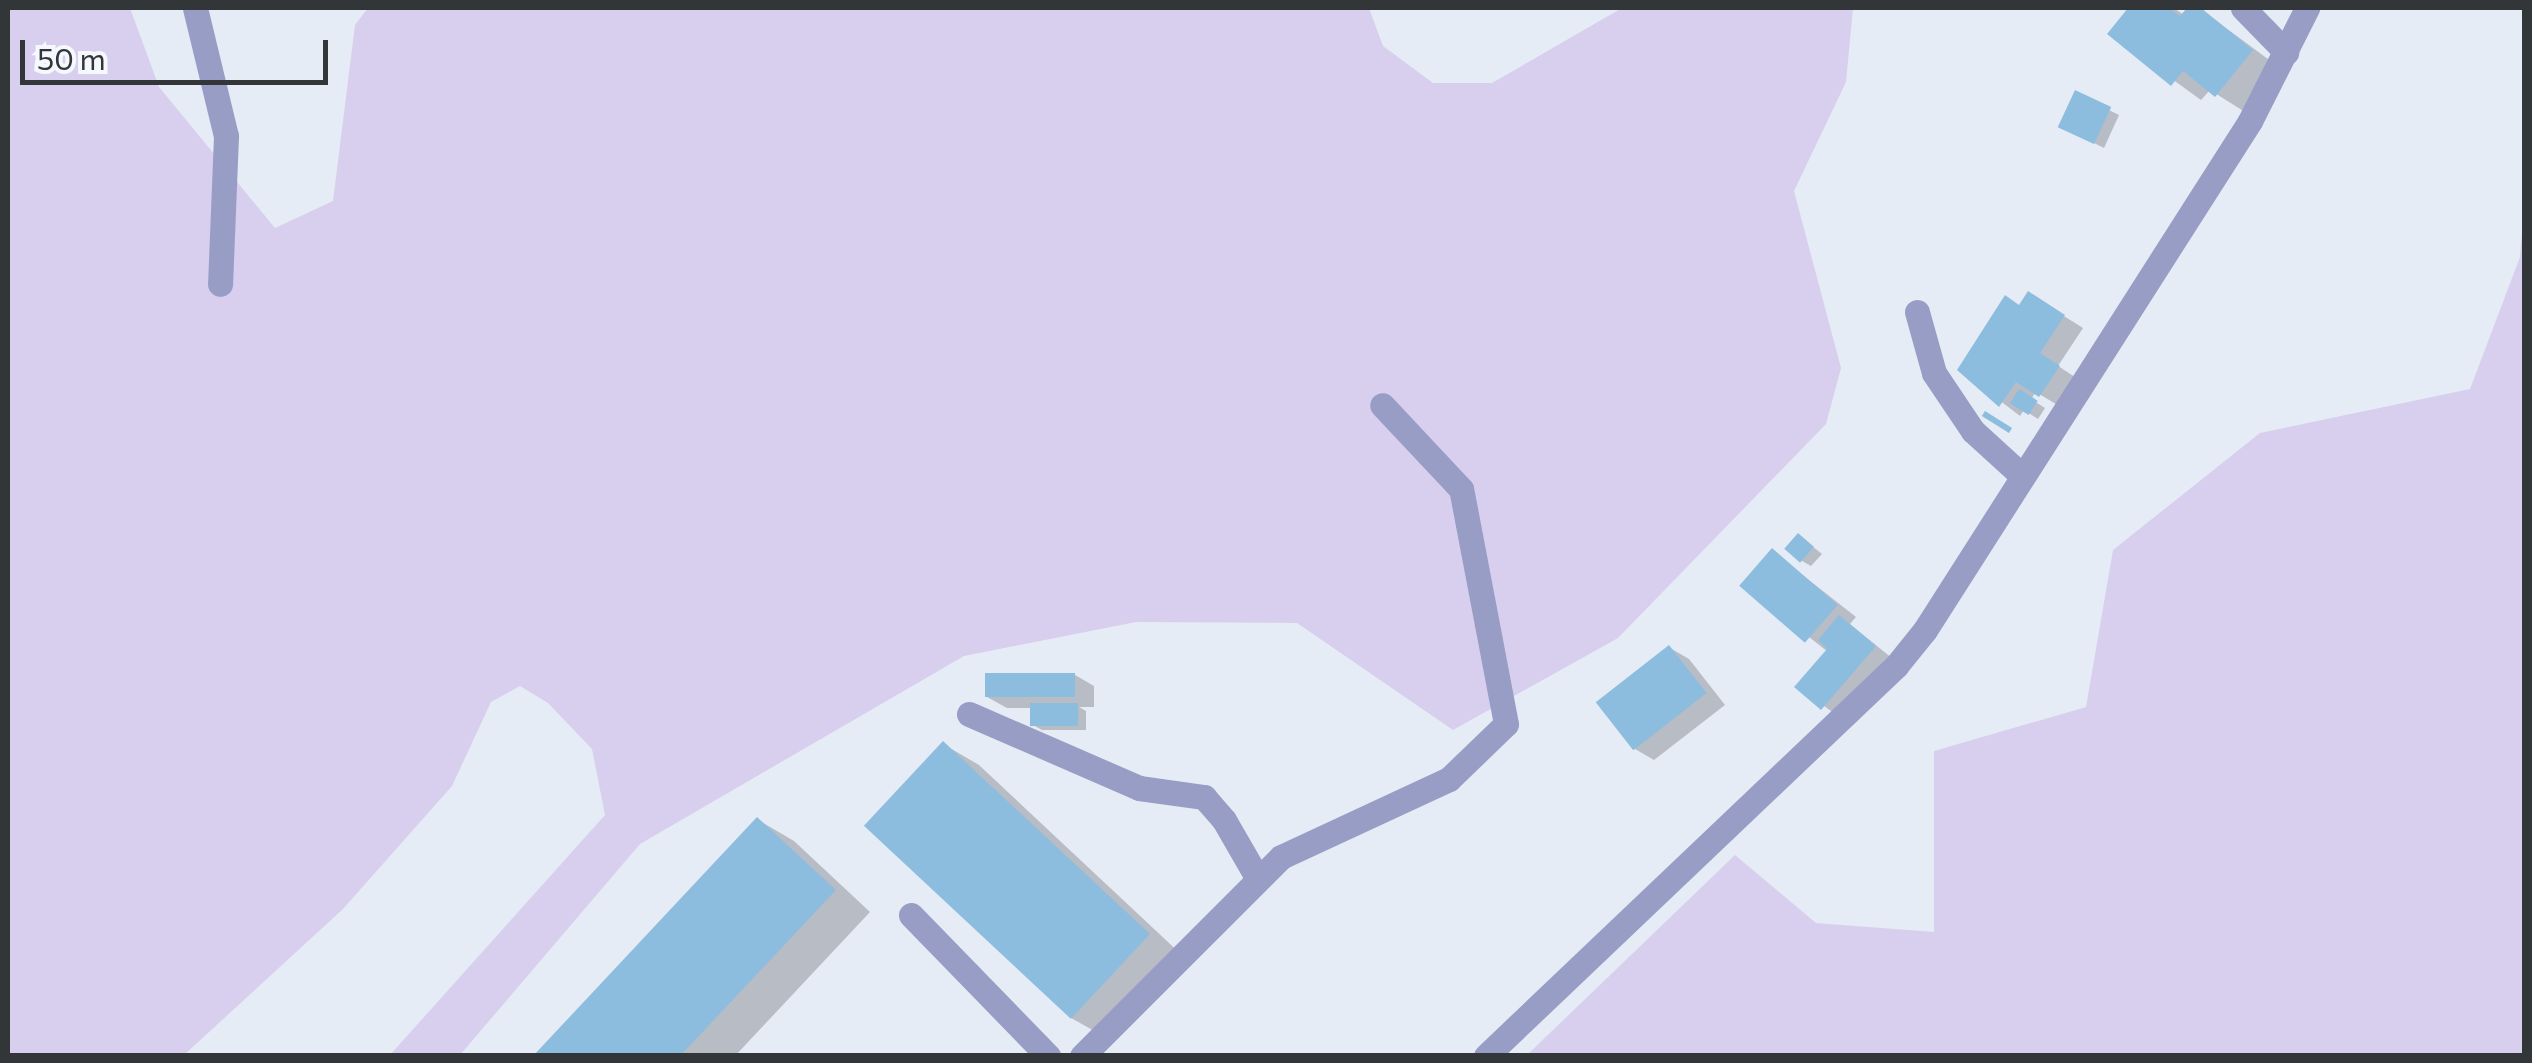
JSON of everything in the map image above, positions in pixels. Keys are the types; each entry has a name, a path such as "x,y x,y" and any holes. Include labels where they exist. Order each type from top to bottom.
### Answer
{"street":[{"path":"194,8 226,136 220,284"},
{"path":"2244,8 2286,52"},
{"path":"1486,1056 1896,666 1955,585 2019,474 2118,334 2286,52 2307,8"},
{"path":"1917,312 1934,373 1973,431 2019,474"},
{"path":"1082,1056 1280,857 1449,779 1506,724 1461,489 1382,405"},
{"path":"969,714 1139,788 1204,797 1224,820 1258,880"},
{"path":"912,915 1048,1056"}],"shaded area":[{"path":"8,8 130,8 159,87 275,228 333,201 355,25 368,8 1369,8 1383,46 1433,83 1492,83 1622,8 1853,8 1846,82 1794,191 1841,368 1826,424 1618,638 1453,730 1297,623 1136,622 964,656 640,844 460,1055 390,1055 605,815 592,749 548,703 520,686 491,702 452,786 343,909 184,1055 8,1055"},
{"path":"2524,207 2524,1055 1527,1055 1735,855 1816,923 1934,932 1934,751 2086,707 2113,550 2260,433 2470,389 2520,257"}],"building":[{"path":"2128,8 2169,8 2180,16 2187,8 2201,8 2253,50 2215,97 2183,71 2171,86 2107,34"},
{"path":"2075,90 2111,107 2094,144 2058,127"},
{"path":"2028,291 2065,315 2040,353 2060,366 2039,397 2016,382 1999,407 1957,370 2005,295 2019,305"},
{"path":"2019,389 2038,401 2029,415 2010,403"},
{"path":"1985,411 2012,428 2009,433 1982,416"},
{"path":"1798,533 1814,547 1800,563 1784,549"},
{"path":"1772,548 1838,605 1805,643 1739,586"},
{"path":"1839,615 1876,646 1821,710 1794,687 1827,649 1818,640"},
{"path":"1669,645 1707,693 1633,750 1596,702"},
{"path":"985,673 1075,673 1075,697 985,697"},
{"path":"1030,703 1078,703 1078,726 1030,726"},
{"path":"943,741 1150,934 1071,1019 864,826"},
{"path":"757,817 836,890 680,1056 533,1056"}]}
